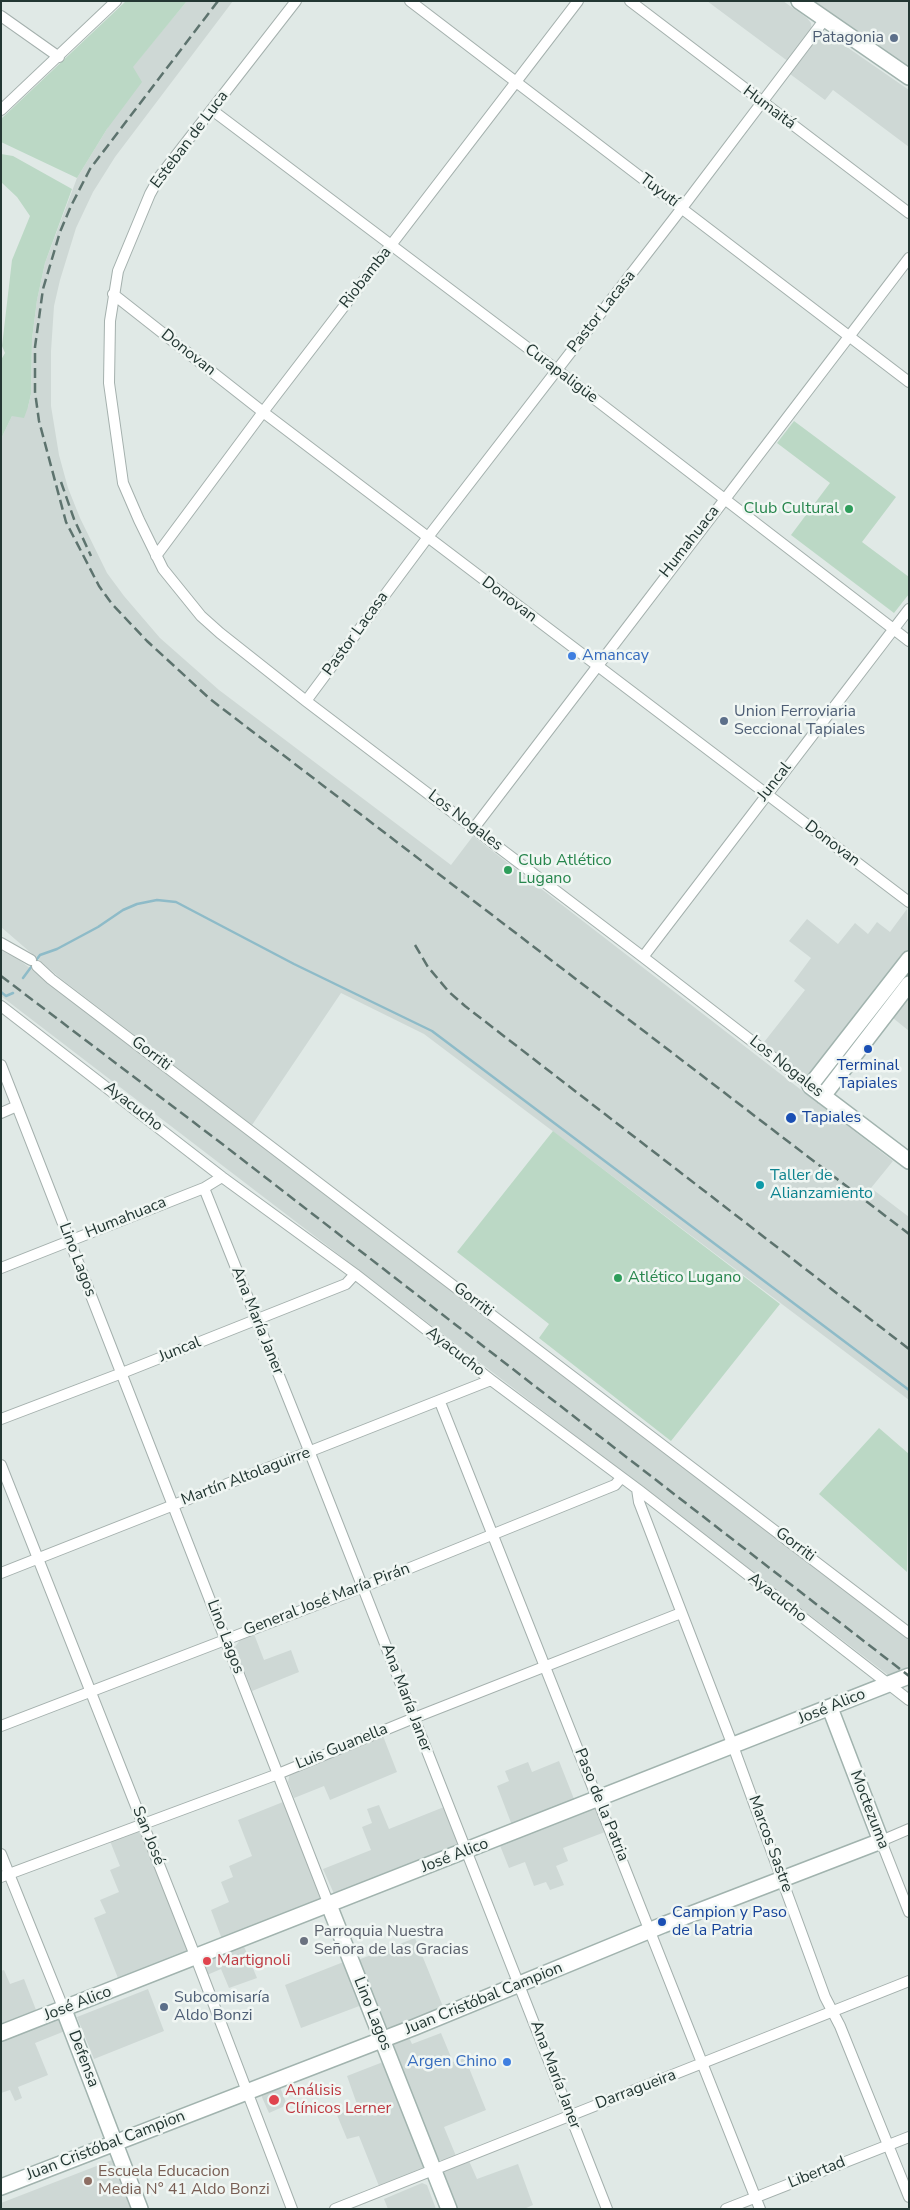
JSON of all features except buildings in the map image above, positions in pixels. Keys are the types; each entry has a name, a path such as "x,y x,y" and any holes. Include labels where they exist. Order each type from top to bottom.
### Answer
{"street":[{"path":"1,110 116,1"},
{"name":"Esteban de Luca","path":"156,556 127,493 122,472 109,383 110,321 118,271 150,194 160,176 296,1"},
{"name":"Tuyutí","path":"410,1 909,382"},
{"name":"Riobamba","path":"156,556 263,412 578,1"},
{"name":"Humaitá","path":"630,1 909,213"},
{"path":"805,3 909,77"},
{"path":"1,16 59,57"},
{"name":"Pastor Lacasa","path":"306,701 428,537 825,19"},
{"name":"Curapaligüe","path":"212,110 557,370 909,641"},
{"name":"Humahuaca","path":"474,828 909,258"},
{"name":"Donovan","path":"113,294 263,412 909,902"},
{"name":"Los Nogales","path":"156,556 174,584 201,616 234,644 909,1162"},
{"name":"Juncal","path":"643,957 909,609"},
{"name":"Gorriti","path":"1,943 34,963 59,985 909,1632"},
{"path":"810,1086 909,959"},
{"path":"823,1096 909,984"},
{"name":"Ayacucho","path":"1,1006 222,1176 637,1489 909,1700"},
{"name":"Lino Lagos","path":"1,1065 449,2209"},
{"path":"1,1112 17,1106"},
{"name":"Humahuaca","path":"1,1268 204,1188 222,1176"},
{"name":"Ana María Janer","path":"204,1188 607,2209"},
{"name":"Juncal","path":"1,1419 346,1284 354,1274"},
{"name":"Martín Altolaguirre","path":"1,1573 440,1402 491,1380"},
{"name":"Paso de la Patria","path":"440,1402 760,2209"},
{"name":"San José","path":"1,1465 196,1958 292,2209"},
{"name":"General José María Pirán","path":"1,1726 363,1587 615,1485 621,1478"},
{"name":"Marcos Sastre","path":"637,1489 639,1502 832,2011 840,2026 909,2197"},
{"name":"Luis Guanella","path":"5,1876 278,1774 414,1718 681,1613"},
{"name":"José Alico","path":"1,2033 64,2010 909,1676"},
{"name":"Moctezuma","path":"830,1708 909,1912"},
{"name":"Juan Cristóbal Campion","path":"1,2187 520,1985 650,1931 909,1829"},
{"name":"Defensa","path":"1,1854 5,1876 64,2010 140,2209"},
{"name":"Darragueira","path":"334,2209 909,1981"},
{"name":"Libertad","path":"726,2209 909,2136"}],"shaded area":[{"path":"187,1 233,1 115,157 93,192 76,228 54,306 51,351 51,406 59,455 68,488 80,518 107,573 160,638 219,690 451,865 473,836 893,1161 871,1188 909,1217 909,1400 424,1034 341,993 252,1125 60,978 1,927 1,439 12,416 28,407 31,394 32,339 37,300 45,263 77,178 107,129 132,67"},
{"path":"707,1 783,1 807,18 811,23 812,31 789,62"},
{"path":"815,1 909,1 909,74 815,4"},
{"path":"822,33 828,34 909,90 909,147 833,90 825,100 790,74"},
{"path":"907,909 909,951 813,1076 807,1079 761,1046 805,990 794,981 811,958 789,941 807,919 838,944 855,923 868,934 877,922 890,932"},
{"path":"1,946 909,1639 909,1666 888,1675 1,996"},
{"path":"909,998 909,1031 893,1018"},
{"path":"254,1634 264,1660 291,1650 299,1672 252,1691 235,1647 240,1640"},
{"path":"383,1736 397,1772 330,1800 324,1786 294,1798 288,1782 290,1773"},
{"path":"559,1761 576,1804 513,1828 497,1786 509,1781 505,1771 528,1762 532,1772"},
{"path":"283,1802 321,1898 320,1903 223,1942 211,1910 229,1902 221,1882 233,1877 229,1866 252,1856 238,1820"},
{"path":"379,1805 389,1829 444,1807 459,1845 335,1896 323,1869 371,1850 362,1827 372,1823 367,1809"},
{"path":"592,1807 597,1810 605,1832 563,1848 568,1861 556,1866 564,1885 550,1890 546,1882 534,1886 525,1862 509,1868 499,1843"},
{"path":"139,1832 142,1835 187,1949 185,1958 120,1983 94,1918 106,1913 100,1900 119,1892 110,1870 120,1866 110,1841"},
{"path":"415,1938 444,2009 389,2029 383,2024 358,1960"},
{"path":"243,1944 257,1978 229,1988 221,1969 207,1975 202,1962"},
{"path":"346,1961 362,2005 301,2028 285,1985"},
{"path":"4,1970 10,1984 24,1979 38,2015 1,2029 1,1971"},
{"path":"148,1989 164,2031 94,2059 77,2017"},
{"path":"57,2017 65,2031 35,2043 48,2075 18,2087 22,2098 15,2101 10,2090 1,2093 1,2038"},
{"path":"407,2033 412,2044 441,2033 453,2062 465,2058 486,2110 444,2127 456,2156 444,2160 436,2160 392,2046 392,2042"},
{"path":"383,2062 425,2166 424,2169 379,2186 359,2136 347,2139 337,2115 358,2107 347,2076"},
{"name":"Análisis Clínicos Lerner","path":"280,2087 287,2105 269,2113 261,2095"},
{"name":"Escuela Educacion Media N° 41 Aldo Bonzi","path":"112,2160 131,2209 1,2209 1,2203"},
{"path":"469,2161 477,2179 518,2164 533,2205 524,2209 456,2209 442,2175 446,2170"},
{"path":"422,2183 427,2185 436,2209 388,2209 384,2199"}],"green space":[{"path":"126,1 187,1 133,67 142,82 107,129 77,178 1,142 1,119"},
{"path":"1,154 13,156 72,189 45,263 37,300 32,339 31,394 28,407 24,418 12,416 1,439 1,360 5,353 2,346 12,260 30,216 17,197 1,182"},
{"name":"Club Cultural","path":"794,421 896,497 862,542 909,577 909,594 894,613 791,535 830,483 777,443"},
{"name":"Atlético Lugano","path":"553,1131 780,1304 671,1441 539,1338 549,1324 457,1252"},
{"path":"879,1428 909,1454 907,1572 819,1494"}],"waterway":[{"path":"23,978 40,955 57,949 98,927 123,910 137,904 157,900 176,902 294,964 432,1031 909,1390"},
{"path":"1,992 6,996 13,993"}],"railway":[{"path":"218,1 90,169 60,232 43,289 35,347 35,392 39,421 66,522 99,586 112,604 147,641 210,699 909,1234"},
{"path":"61,482 74,519 91,556"},
{"path":"415,945 428,967 449,992 465,1006 909,1349"},
{"path":"1,976 221,1143 909,1676"}],"place":[{"name":"Patagonia","path":"894,38"},
{"name":"Club Cultural","path":"849,509"},
{"name":"Amancay","path":"572,656"},
{"name":"Union Ferroviaria Seccional Tapiales","path":"724,721"},
{"name":"Club Atlético Lugano","path":"508,870"},
{"name":"Terminal Tapiales","path":"868,1049"},
{"name":"Tapiales","path":"791,1118"},
{"name":"Taller de Alianzamiento","path":"760,1185"},
{"name":"Atlético Lugano","path":"618,1278"},
{"name":"Campion y Paso de la Patria","path":"662,1922"},
{"name":"Parroquia Nuestra Señora de las Gracias","path":"304,1941"},
{"name":"Martignoli","path":"207,1961"},
{"name":"Subcomisaría Aldo Bonzi","path":"164,2007"},
{"name":"Argen Chino","path":"507,2062"},
{"name":"Análisis Clínicos Lerner","path":"274,2100"},
{"name":"Escuela Educacion Media N° 41 Aldo Bonzi","path":"88,2181"}]}
